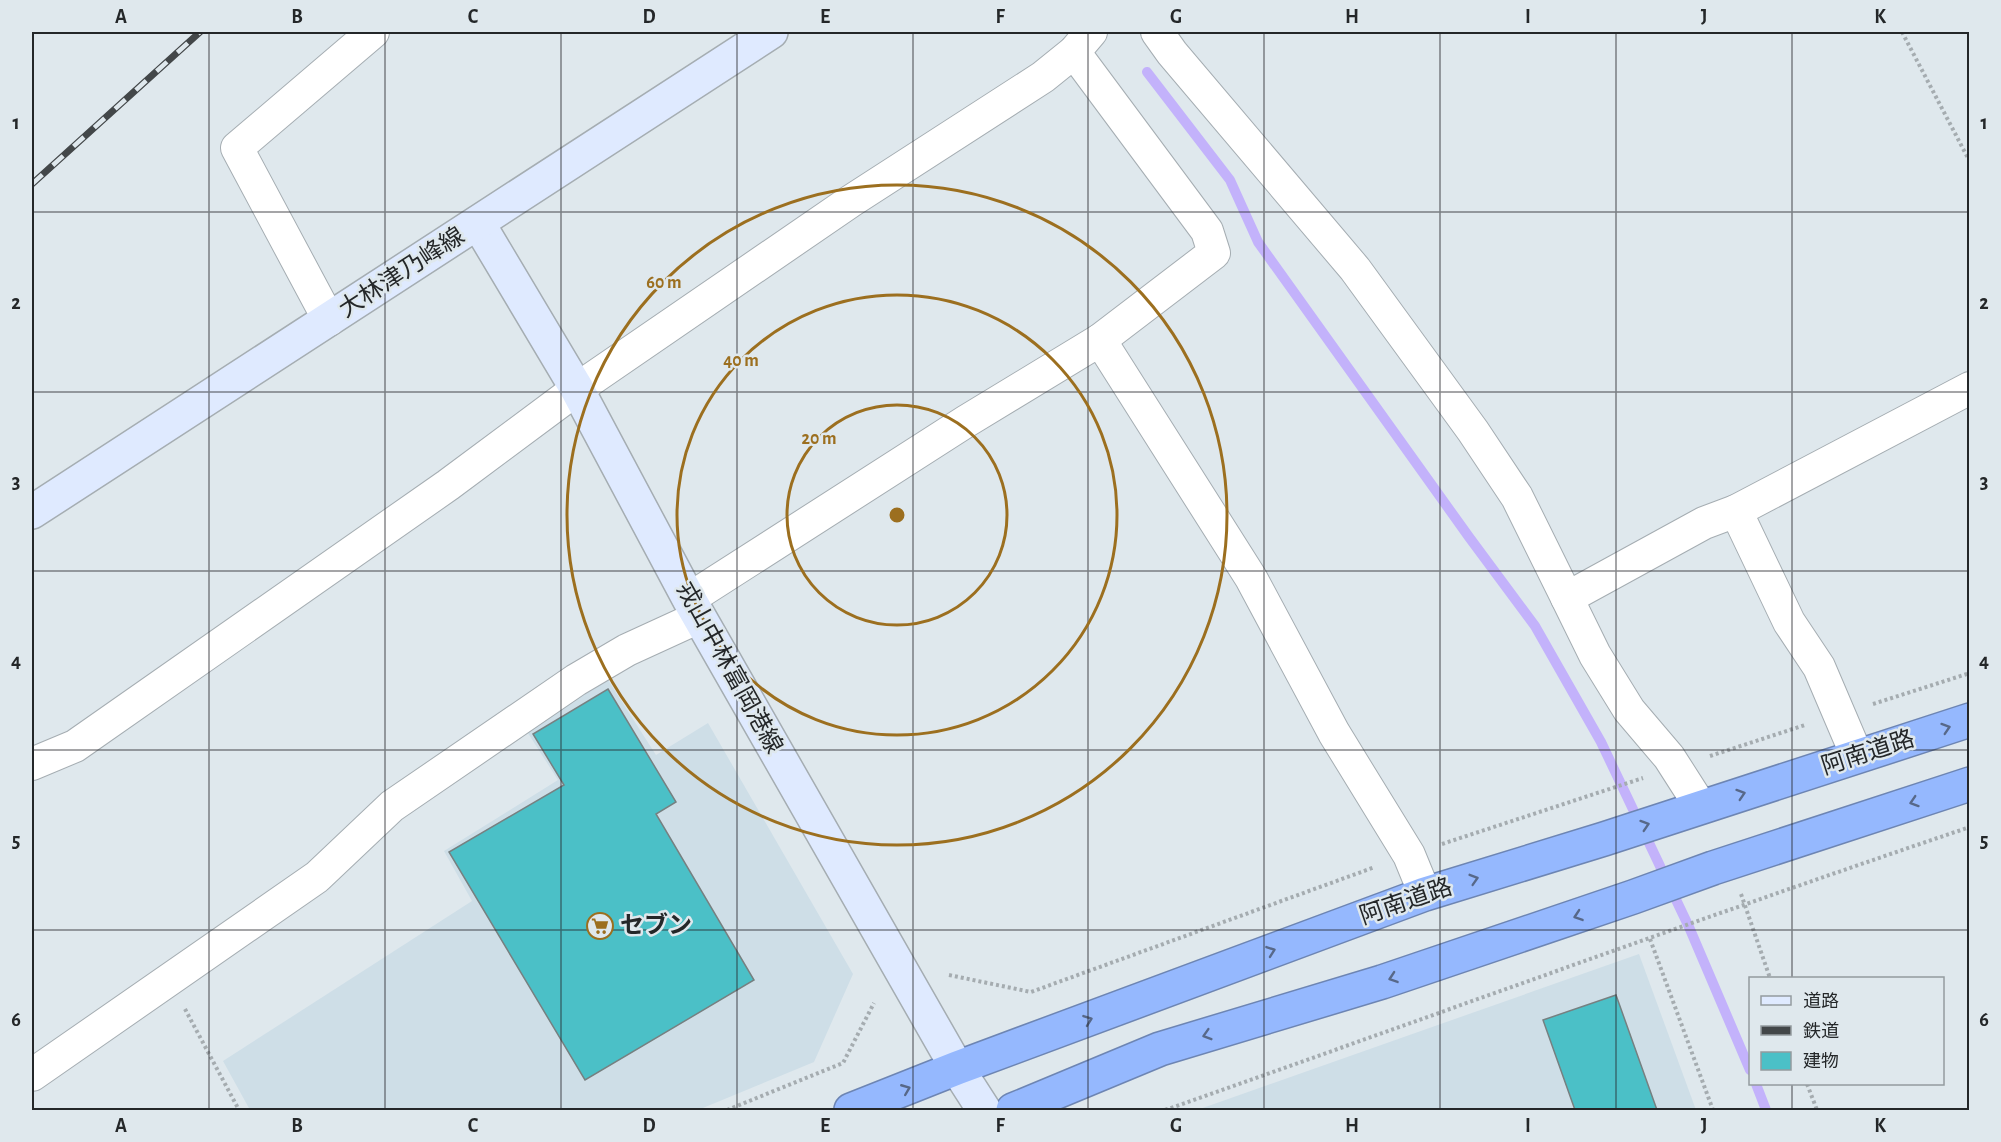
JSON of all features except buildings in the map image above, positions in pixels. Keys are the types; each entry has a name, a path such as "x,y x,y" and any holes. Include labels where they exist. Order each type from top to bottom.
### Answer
{"highway":[{"name":"阿南道路","path":"851,1110 957,1068 1425,894 1604,839 1970,720"},
{"path":"1013,1110 1160,1049 1382,982 1722,865 1970,784"}],"main road":[{"name":"大林津乃峰線","path":"32,512 771,32"},
{"name":"戎山中林富岡港線","path":"478,223 577,389 694,608 957,1068 984,1110"}],"street":[{"path":"329,320 237,148 373,32"},
{"path":"1157,32 1172,53 1355,269 1466,422 1517,497 1595,655 1629,710 1669,757 1693,810"},
{"path":"32,764 75,746 448,485 577,389 851,201 1043,77 1082,42 1207,231 1214,254 1100,340 965,422 694,608 576,680 392,806 317,877 32,1076"},
{"path":"1100,340 1251,578 1334,733 1409,855 1425,894"},
{"path":"1567,598 1704,523 1736,511 1970,388"},
{"path":"1736,511 1789,622 1819,667 1857,756"}],"path":[{"path":"1902,32 1970,162"},
{"path":"950,975 1031,992 1409,855 1648,777"},
{"path":"1165,1110 1744,904 1970,827"},
{"path":"1722,865 1744,904 1770,977"},
{"path":"1650,939 1713,1110"},
{"path":"170,979 239,1110"},
{"path":"727,1110 843,1063 874,1002"},
{"path":"1808,1085 1817,1110"}],"shaded area":[{"path":"608,680 656,755 708,723 853,974 814,1062 698,1110 250,1110 223,1061 472,901 444,851 558,780 526,730"},
{"path":"1639,954 1696,1110 1197,1110"}],"waterway":[{"path":"1147,72 1230,180 1258,242 1535,626 1601,742 1689,927 1749,1068"},
{"path":"1756,1085 1766,1110"}],"railway":[{"path":"32,184 200,32"}],"place":[{"name":"セブン","path":"600,926"}]}
